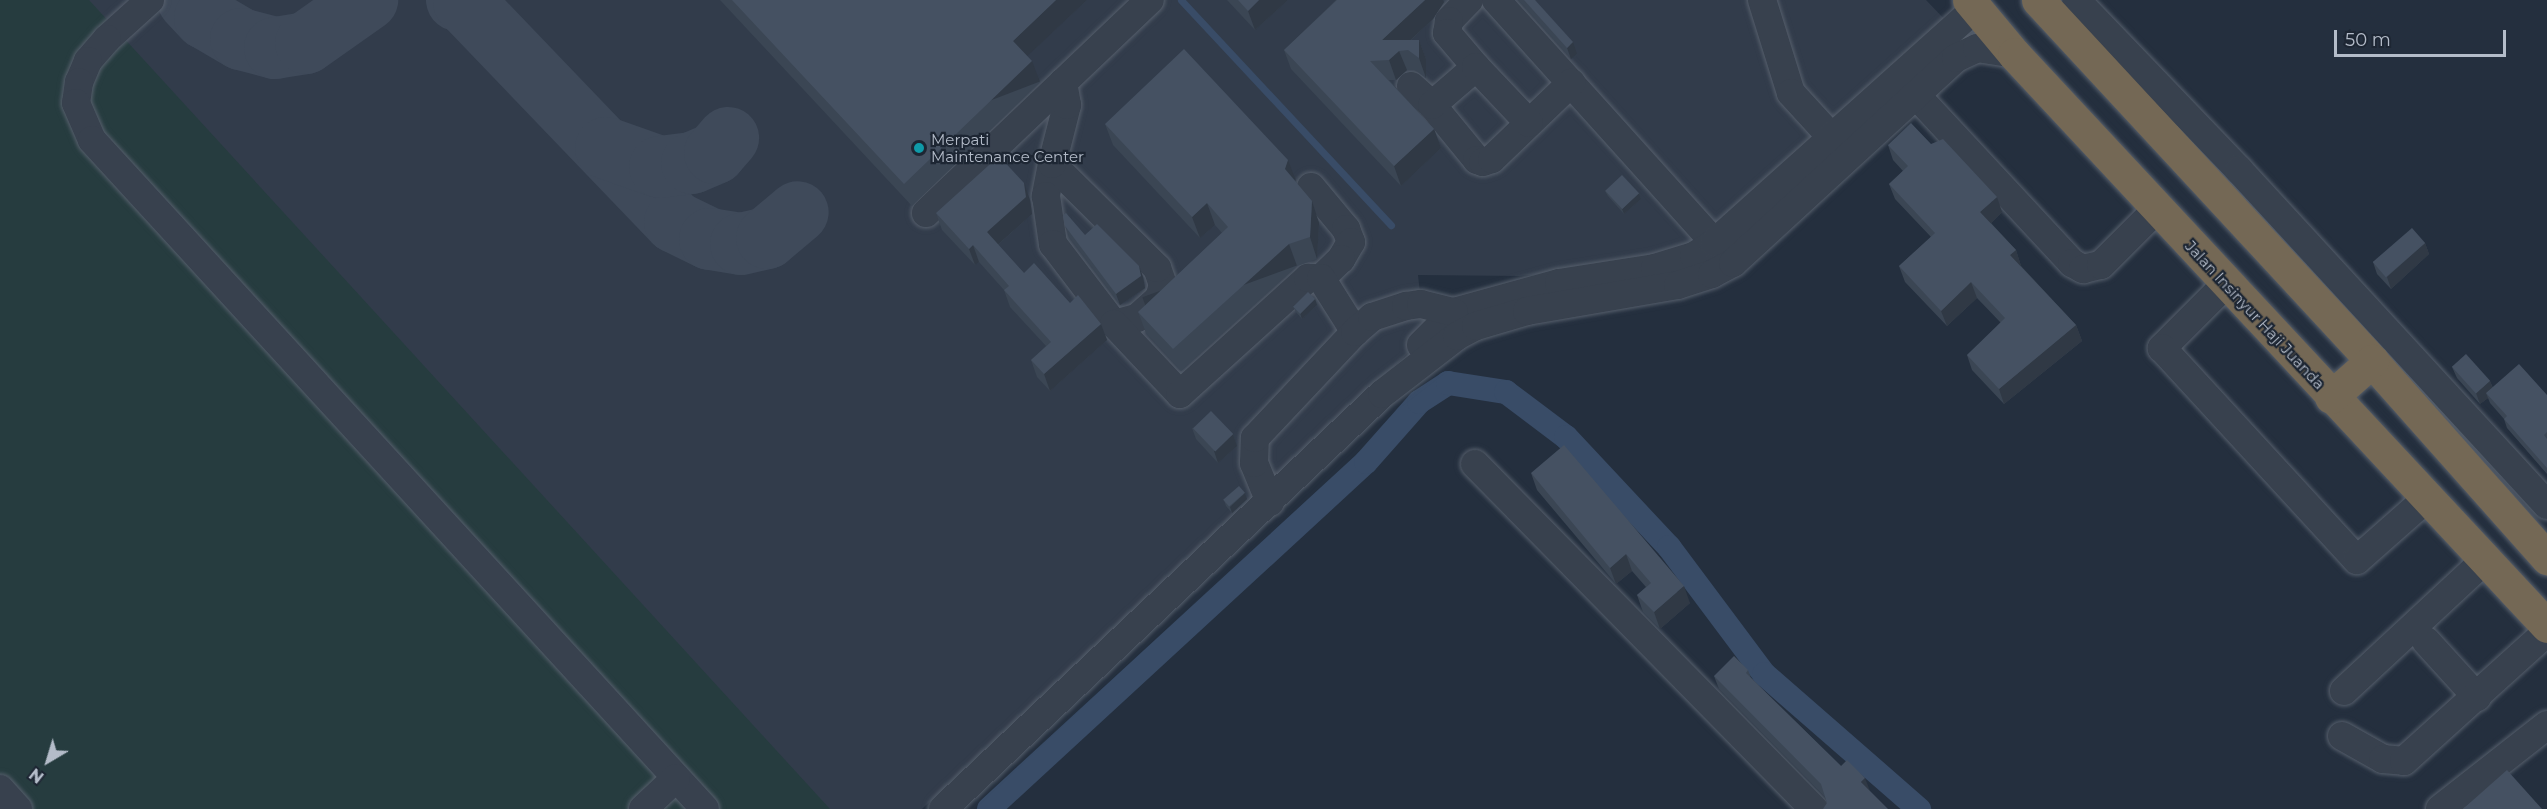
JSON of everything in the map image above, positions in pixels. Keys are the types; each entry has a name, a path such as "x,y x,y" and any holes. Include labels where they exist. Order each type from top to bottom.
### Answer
{"highway":[{"path":"2038,0 2372,361 2547,558"},
{"name":"Jalan Insinyur Haji Juanda","path":"1973,4 2014,54 2226,284 2547,626"},
{"path":"2331,397 2372,361"}],"street":[{"path":"150,0 107,39 88,62 79,82 76,103 92,140 705,809"},
{"path":"926,213 1150,0"},
{"path":"1469,0 1449,21 1447,33 1528,123"},
{"path":"1496,0 1717,245"},
{"path":"1762,0 1791,93 1834,140"},
{"path":"2076,0 2239,170 2547,505"},
{"path":"1382,394 1476,326 1527,311 1678,285 1717,245 1834,140 1973,4"},
{"path":"1834,140 1915,94 1967,51 1977,48 2014,54"},
{"path":"1476,67 1422,95 1477,160 1483,162 1492,159 1571,83"},
{"path":"1063,82 1065,119 1052,164 1046,196 1053,244 1114,324 1180,394 1308,278 1321,278 1349,250 1351,238 1311,187"},
{"path":"1915,94 2072,263 2083,269 2102,265 2157,209"},
{"path":"1052,164 1157,268 1163,285 1159,298 1137,318 1114,324"},
{"path":"1270,502 1254,463 1255,438 1354,332 1372,317 1406,306 1421,304 1454,312 1559,283 1676,263 1717,245"},
{"path":"1321,278 1354,332"},
{"path":"2226,284 2162,348 2357,560 2427,498"},
{"path":"943,809 1382,394 1420,346 1454,312"},
{"path":"1475,464 1814,809"},
{"path":"2344,691 2485,560"},
{"path":"2342,736 2383,759 2404,760 2547,632"},
{"path":"2426,641 2477,697"},
{"path":"2440,809 2547,725"},
{"path":"643,809 676,778"},
{"path":"0,789 18,809"}],"shaded area":[{"path":"0,0 1926,0 1951,26 1711,240 1642,265 1519,276 1418,275 1425,337 922,809 0,809"}],"green space":[{"path":"0,0 89,0 830,809 0,809"}],"building":[{"name":"Merpati Maintenance Center","path":"732,0 1056,0 1013,41 1032,61 904,184"},
{"path":"1238,0 1259,0 1248,11"},
{"path":"1337,0 1425,0 1382,40 1419,40 1419,58 1408,50 1399,51 1389,60 1370,61 1434,129 1394,166 1284,50"},
{"path":"1524,0 1535,0 1573,42 1567,48"},
{"path":"1184,49 1288,160 1285,169 1312,201 1310,237 1289,244 1173,349 1138,312 1228,227 1207,203 1192,217 1105,124"},
{"path":"1911,123 1931,144 1943,139 1997,197 1980,212 2016,250 2010,255 2076,325 1999,389 1967,355 2005,318 1971,282 1941,311 1899,266 1935,233 1889,184 1908,166 1888,145"},
{"path":"999,156 1024,183 1026,197 987,232 1024,273 1034,263 1070,303 1078,295 1101,324 1044,374 1031,360 1051,342 1004,290 1009,286 973,245 969,249 936,213"},
{"path":"1622,175 1639,193 1622,209 1605,191"},
{"path":"1066,213 1085,235 1097,224 1139,266 1141,276 1116,294 1065,226 1063,215"},
{"path":"2412,228 2425,243 2386,277 2373,262"},
{"path":"1308,292 1315,299 1300,314 1293,307"},
{"path":"2466,354 2490,381 2476,393 2452,367"},
{"path":"2519,364 2547,395 2547,432 2544,435 2547,439 2547,468 2504,419 2507,416 2486,393"},
{"path":"1211,411 1233,434 1215,451 1193,428"},
{"path":"1564,445 1684,586 1654,612 1637,595 1651,583 1626,554 1610,568 1531,473"},
{"path":"1239,486 1245,493 1229,507 1223,500"},
{"path":"1734,656 1748,670 1746,673 1841,766 1847,760 1865,778 1861,782 1888,809 1823,809 1827,803 1821,784 1714,676"},
{"path":"2507,770 2542,809 2463,809"}],"waterway":[{"path":"1181,0 1391,225"},
{"path":"989,809 1366,462 1419,402 1448,383 1506,392 1566,437 1669,547 1764,674 1919,809"}],"taxiway":[{"path":"188,0 205,18 241,39 275,48 306,43 367,0"},
{"path":"457,0 464,2 675,222 710,239 741,244 767,238 798,212"},
{"path":"606,148 660,167 692,163 715,153 728,138"}],"place":[{"name":"Merpati Maintenance Center","path":"919,148"}]}
